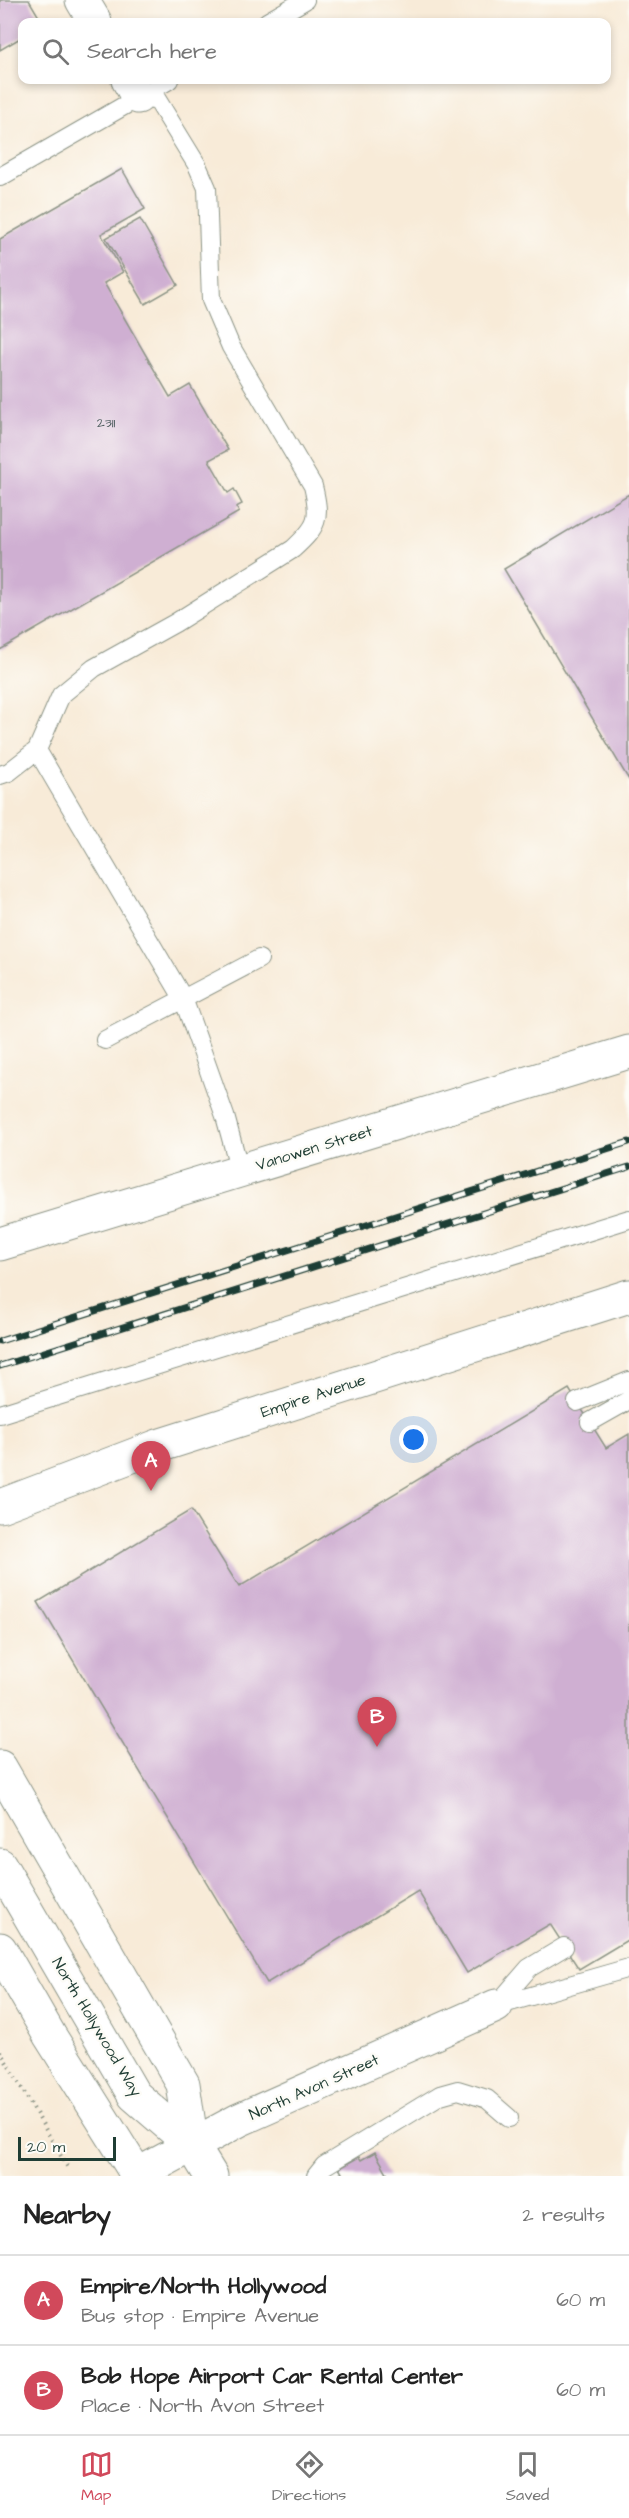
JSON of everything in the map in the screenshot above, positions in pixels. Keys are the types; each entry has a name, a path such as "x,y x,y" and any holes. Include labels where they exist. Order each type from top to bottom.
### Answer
{"main road":[{"path":"82,0 93,18"},
{"name":"Vanowen Street","path":"0,1244 629,1052"},
{"name":"Empire Avenue","path":"13,1501 158,1446 629,1296"},
{"path":"0,1532 13,1501"},
{"path":"0,1767 183,2084 192,2145"},
{"name":"North Hollywood Way","path":"0,1865 134,2095 192,2145 211,2176"},
{"path":"0,1949 50,2036 137,2176"},
{"name":"North Avon Street","path":"137,2176 239,2120 496,2006"}],"lane":[{"path":"274,18 305,0"},
{"path":"0,177 139,89 156,84"},
{"path":"0,775 9,772 37,750 61,695 69,688 94,668 175,622 293,549 309,534 319,511 313,486 231,347 211,300 207,188 197,165 139,89"},
{"path":"37,750 183,998 225,1116 240,1171"},
{"path":"105,1040 259,959"},
{"path":"0,1414 629,1219"},
{"path":"577,1402 629,1382"},
{"path":"590,1422 629,1400"},
{"path":"496,2006 529,1968 564,1947"},
{"path":"597,1978 629,1957"},
{"path":"496,2006 629,1968"},
{"path":"316,2176 324,2166 440,2095 458,2090 487,2099 509,2118"}],"path":[{"path":"0,2051 68,2168"}],"building":[{"path":"0,0 29,0 40,18 18,18 18,39 0,50"},
{"path":"122,169 145,209 101,234 123,272 104,283 170,397 190,385 228,450 209,460 228,493 234,489 242,504 236,507 239,512 0,650 0,239"},
{"path":"140,219 178,285 145,304 106,238"},
{"path":"629,494 629,780 504,569"},
{"path":"569,1389 606,1448 629,1434 629,1939 579,1969 550,1924 467,1973 418,1891 267,1983 38,1602 191,1510 239,1587"},
{"path":"375,2152 389,2176 337,2176 342,2173 339,2168 359,2157 361,2160"}],"railway":[{"path":"0,1341 629,1142"},
{"path":"0,1366 629,1167"}],"place":[{"name":"Empire/North Hollywood","path":"151,1491"},
{"name":"Bob Hope Airport Car Rental Center","path":"377,1747"}]}
